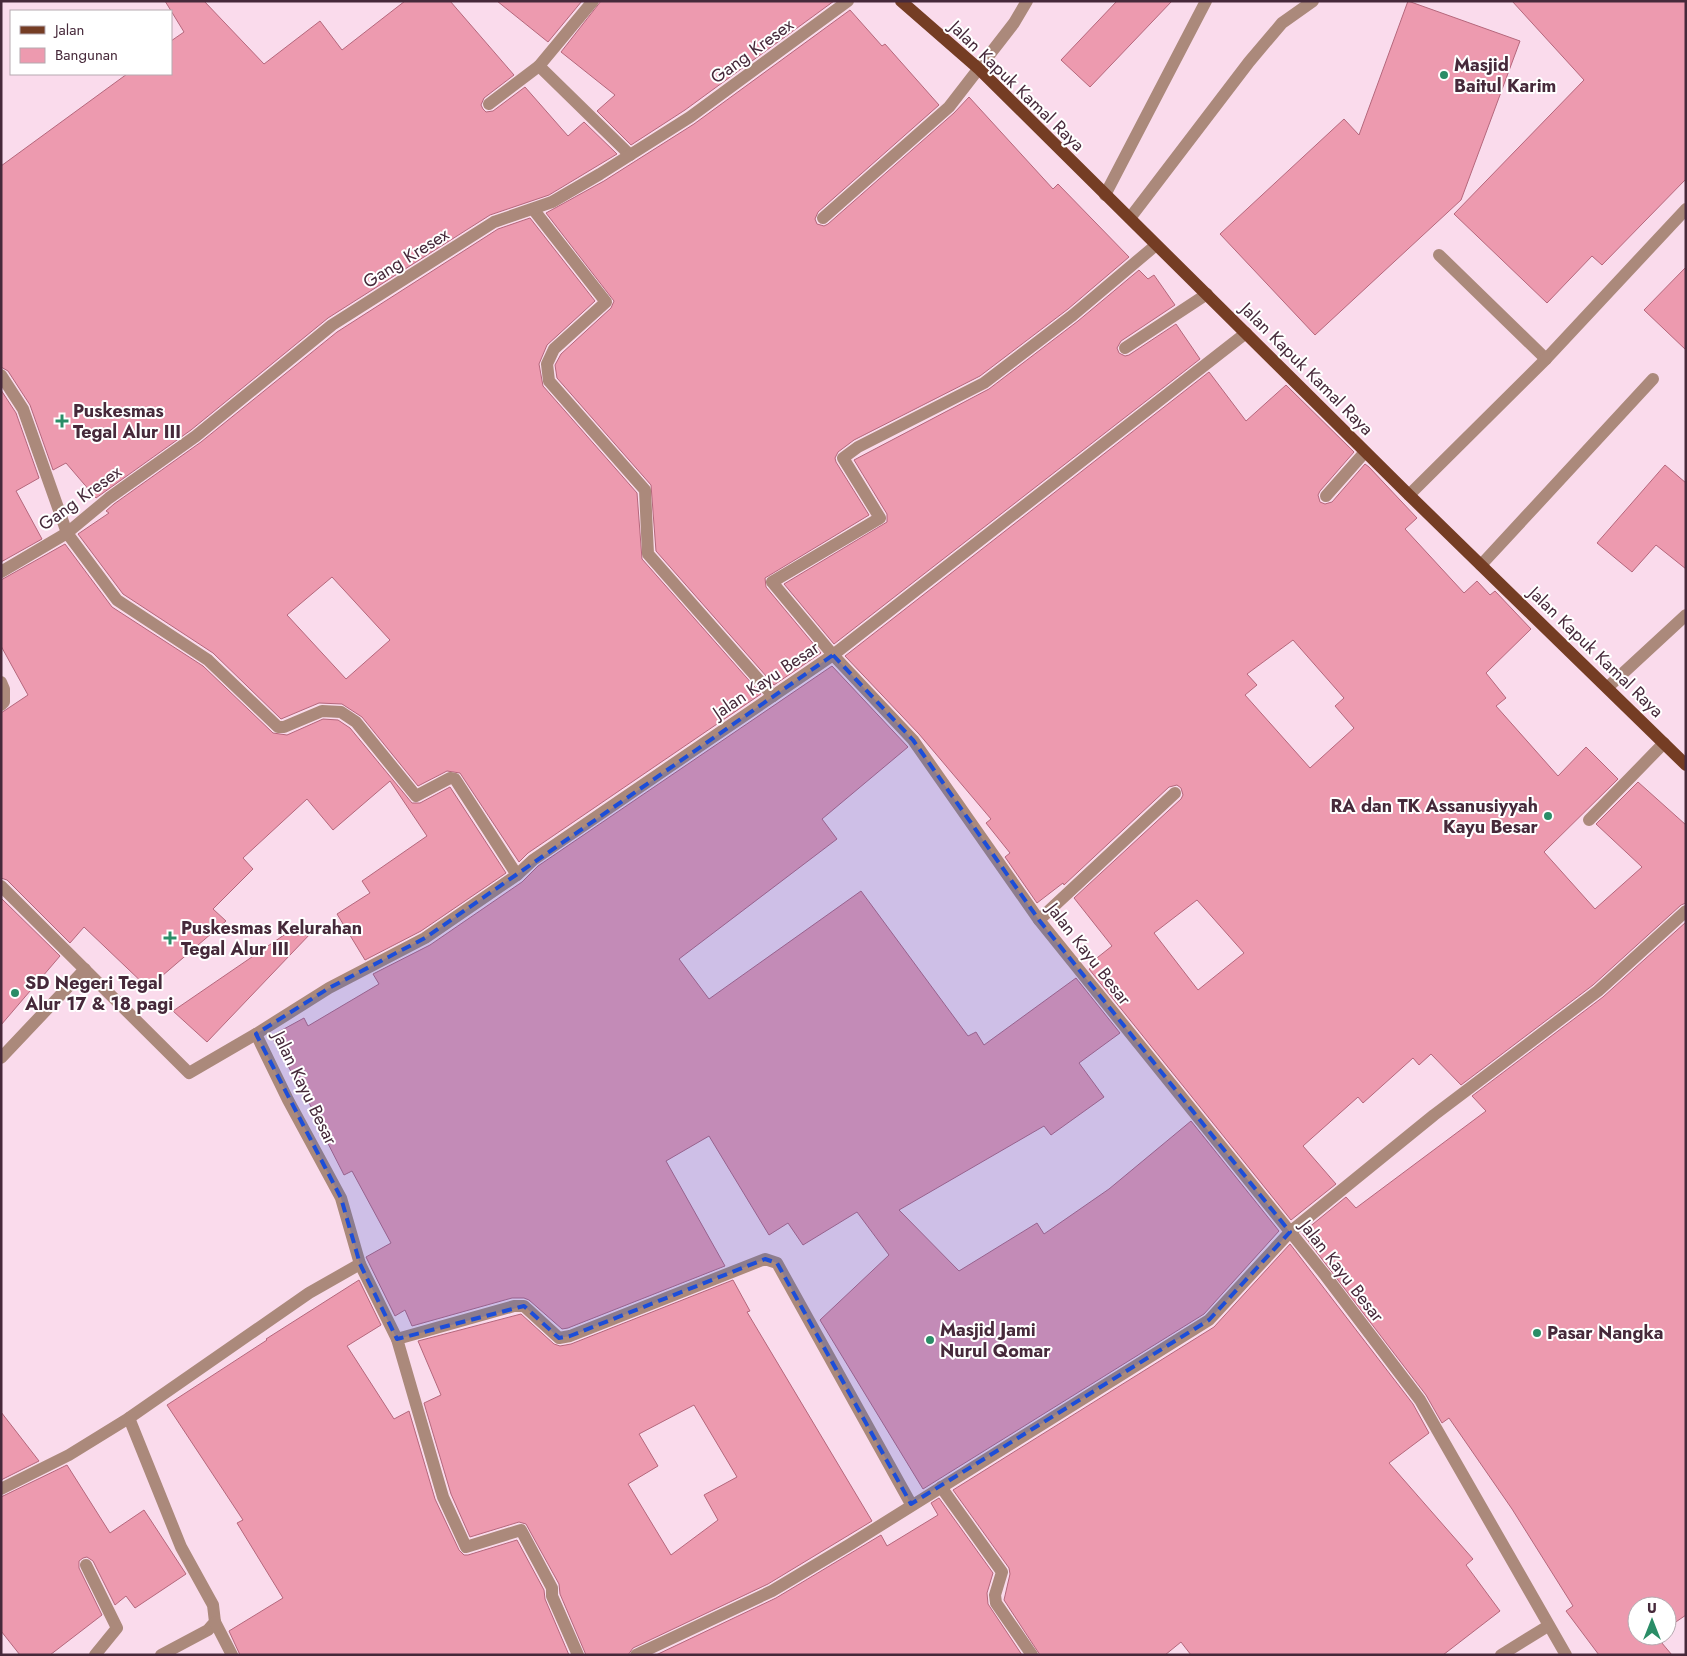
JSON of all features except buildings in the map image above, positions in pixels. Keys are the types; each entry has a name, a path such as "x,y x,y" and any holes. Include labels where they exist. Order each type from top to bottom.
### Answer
{"main road":[{"name":"Jalan Kapuk Kamal Raya","path":"901,1 979,69 1365,452 1686,764"}],"street":[{"path":"490,104 539,66 593,1"},
{"name":"Gang Kresex","path":"1,572 67,532 109,498 196,436 332,325 494,222 552,202 630,155 690,117 848,1"},
{"path":"824,218 949,107 979,69 1027,1"},
{"path":"1104,195 1206,1"},
{"path":"1130,218 1249,62 1282,23 1313,1"},
{"path":"539,66 630,155"},
{"path":"533,209 606,302 554,350 547,364 549,381 645,490 648,554 773,696"},
{"path":"1409,495 1546,359 1686,209"},
{"path":"1156,245 1073,315 984,383 858,447 843,458 880,518 772,582 834,654 1246,333"},
{"path":"1439,255 1546,359"},
{"path":"1125,348 1207,294"},
{"path":"1,375 23,409 67,532 117,600 208,660 278,727 284,727 322,711 341,712 356,722 416,796 450,778 455,779 517,875"},
{"path":"1481,565 1653,379"},
{"path":"1326,496 1365,452"},
{"path":"1608,687 1686,615"},
{"name":"Jalan Kayu Besar","path":"578,1655 552,1596 552,1588 521,1530 466,1547 443,1497 397,1339 360,1264 341,1198 288,1100 256,1034 329,988 425,938 517,875 533,860 834,654 913,740 1039,920 1290,1232 1420,1400 1566,1655"},
{"path":"1,682 5,696 4,702 1,705"},
{"path":"1589,820 1664,743"},
{"path":"1039,920 1175,793"},
{"path":"1,886 189,1073 256,1034"},
{"path":"636,1655 772,1591 849,1546 911,1504 1209,1320 1290,1232 1434,1115 1598,991 1686,911"},
{"path":"1,1058 85,969"},
{"path":"397,1339 514,1306 524,1306 559,1338 570,1336 765,1259 777,1263 911,1504"},
{"path":"1,1489 69,1455 129,1418 309,1293 360,1264"},
{"path":"129,1418 181,1547 213,1605 215,1622 232,1655"},
{"path":"941,1487 1002,1572 995,1595 996,1603 1032,1655"},
{"path":"86,1565 117,1628 95,1655"},
{"path":"161,1655 208,1630 215,1622"},
{"path":"1501,1655 1548,1626"}],"highlighted area":[{"path":"833,655 913,740 1039,920 1290,1232 1209,1320 911,1504 777,1263 765,1259 570,1336 559,1338 524,1306 397,1339 360,1264 341,1198 256,1034 329,988 425,938"}],"place":[{"name":"Masjid Baitul Karim","path":"1444,75"},
{"name":"Puskesmas Tegal Alur III","path":"62,421"},
{"name":"RA dan TK Assanusiyyah Kayu Besar","path":"1548,816"},
{"name":"Puskesmas Kelurahan Tegal Alur III","path":"170,938"},
{"name":"SD Negeri Tegal Alur 17 & 18 pagi","path":"15,993"},
{"name":"Pasar Nangka","path":"1537,1333"},
{"name":"Masjid Jami Nurul Qomar","path":"930,1340"}]}
